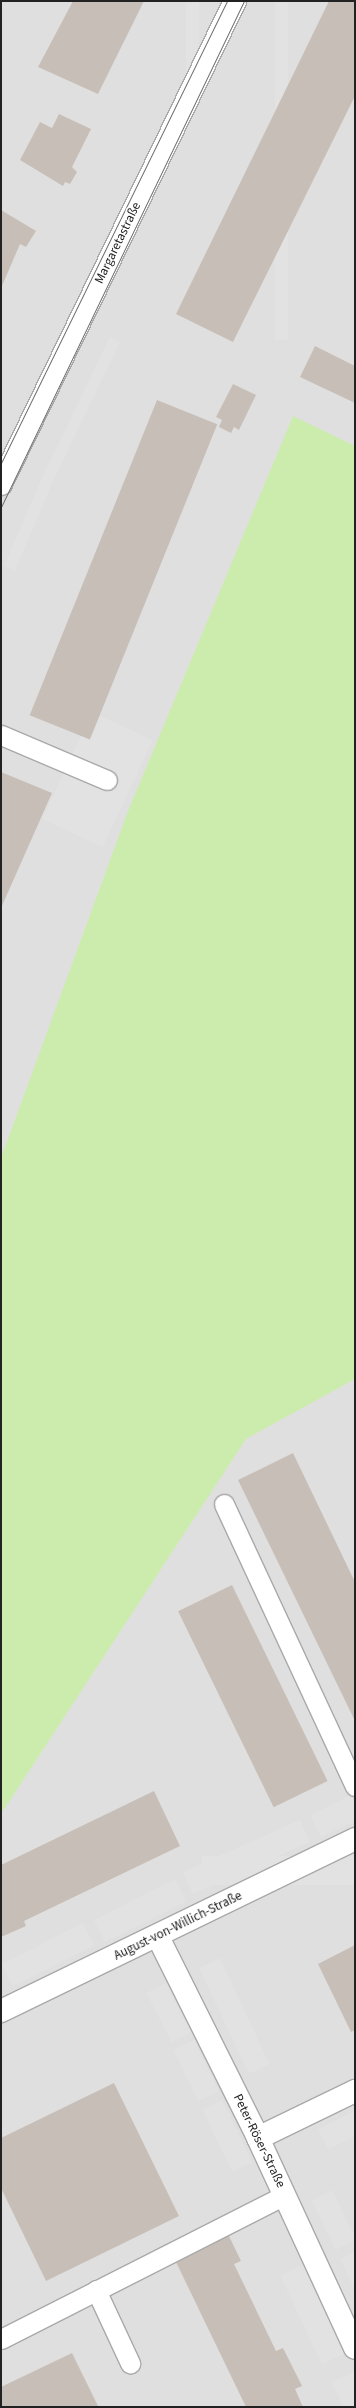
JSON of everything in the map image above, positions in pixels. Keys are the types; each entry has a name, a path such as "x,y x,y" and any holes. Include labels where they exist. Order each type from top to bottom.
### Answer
{"street":[{"name":"Margaretastraße","path":"1,484 235,1"},
{"name":"August-von-Willich-Straße","path":"1,2011 158,1937 355,1839"},
{"name":"Peter-Röser-Straße","path":"158,1937 258,2138 355,2348"},
{"path":"258,2138 355,2091"}],"lane":[{"path":"1,735 107,780"},
{"path":"224,1504 355,1786"},
{"path":"1,2339 285,2195"},
{"path":"96,2290 130,2363"}],"shaded area":[{"path":"1,1 355,1 355,2407 1,2407"},
{"path":"186,1 199,1 199,103 186,103"},
{"path":"275,1 288,1 288,340 275,340"},
{"path":"110,337 120,342 52,483 15,571 4,566 42,478"},
{"path":"92,712 153,740 103,847 42,819"},
{"path":"353,1794 355,1821 321,1837 310,1815"},
{"path":"300,1820 310,1842 193,1894 183,1872"},
{"path":"202,1856 355,1856 355,1885 202,1885"},
{"path":"175,1879 186,1901 105,1943 94,1920"},
{"path":"83,1923 94,1945 13,1987 2,1964"},
{"path":"220,1958 269,2064 249,2074 199,1968"},
{"path":"166,1983 191,2032 171,2042 146,1993"},
{"path":"194,2040 219,2091 198,2101 173,2050"},
{"path":"222,2100 252,2162 232,2172 202,2110"},
{"path":"355,2111 355,2136 328,2149 318,2129"},
{"path":"332,2190 355,2237 355,2240 336,2250 312,2201"},
{"path":"355,2252 355,2290 340,2259"},
{"path":"303,2265 344,2354 322,2364 280,2276"},
{"path":"354,2372 355,2407 343,2407 332,2382"}],"green space":[{"path":"293,416 355,446 355,1379 246,1439 1,1814 1,1158 128,811"}],"building":[{"path":"73,1 144,1 98,94 38,67"},
{"path":"329,1 355,1 355,96 233,342 176,314"},
{"path":"59,114 91,129 72,167 77,172 70,184 65,182 63,186 20,160 40,122 52,128"},
{"path":"1,210 36,231 26,247 20,244 2,286"},
{"path":"315,346 355,366 355,403 300,377"},
{"path":"233,384 256,395 239,430 234,427 231,433 219,427 222,420 216,417"},
{"path":"157,400 217,424 90,740 30,715"},
{"path":"1,772 52,793 1,908"},
{"path":"293,1453 355,1582 355,1721 238,1480"},
{"path":"232,1585 328,1781 274,1807 178,1611"},
{"path":"154,1791 180,1846 24,1921 26,1926 1,1937 1,1865"},
{"path":"355,1945 355,2030 351,2032 318,1964"},
{"path":"114,2083 179,2216 46,2281 1,2188 1,2138"},
{"path":"228,2234 241,2261 234,2264 276,2351 283,2348 302,2386 295,2389 303,2407 246,2407 175,2260"},
{"path":"72,2353 98,2406 1,2407 1,2387"}],"tram line":[{"path":"1,463 227,1"},
{"path":"1,507 244,1"}]}
